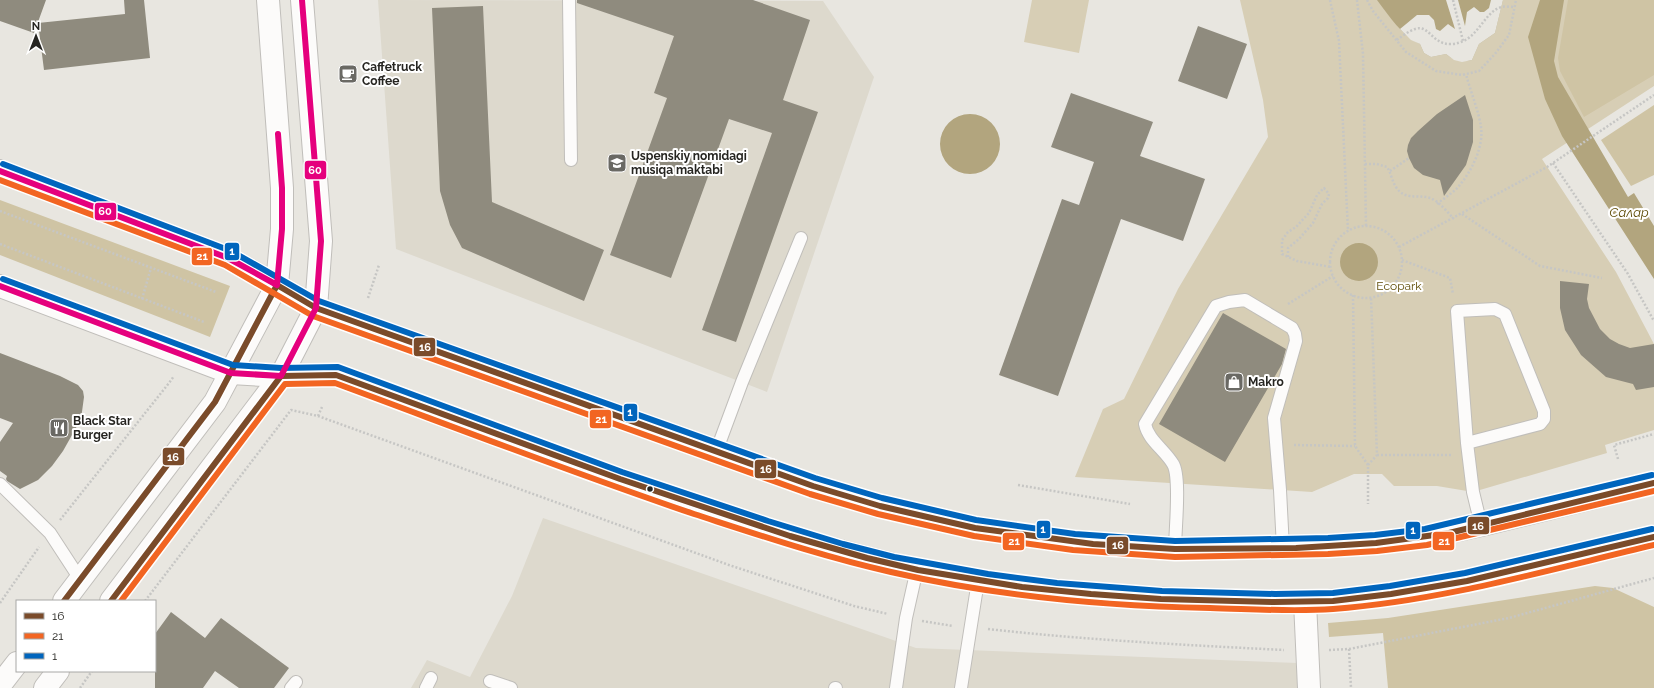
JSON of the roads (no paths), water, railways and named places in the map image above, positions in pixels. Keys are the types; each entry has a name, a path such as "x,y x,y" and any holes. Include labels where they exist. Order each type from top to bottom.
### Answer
{"main road":[{"path":"65,600 215,402 277,285 282,229 282,188 268,0"},
{"path":"112,600 281,376 316,308 321,241 302,0"},
{"path":"0,171 228,258 316,308 840,495 981,529 1049,539 1175,549 1283,548 1383,542 1441,534 1648,485"},
{"path":"0,286 231,373 281,376 336,375 650,490 802,540 917,570 978,581 1115,596 1184,600 1305,602 1352,599 1415,590 1654,537"},
{"path":"1305,602 1309,688"},
{"path":"0,685 16,664"},
{"path":"45,688 57,672"}],"lane":[{"path":"569,0 571,160"},
{"path":"716,452 742,382 801,238"},
{"path":"1175,549 1178,484 1174,464 1148,433 1145,424 1216,306 1229,302 1246,300 1292,328 1295,334 1296,341 1275,410 1274,418 1281,496 1283,548"},
{"path":"1467,443 1540,424 1544,419 1544,411 1505,314 1495,309 1457,311 1467,443 1473,492 1481,525"},
{"path":"0,484 50,533 80,580"},
{"path":"896,688 906,618 917,570"},
{"path":"961,688 978,581"},
{"path":"490,681 511,688"}],"water":[{"path":"1377,0 1503,0 1495,33 1479,44 1472,60 1464,61 1455,60 1446,54 1431,57 1424,53 1420,44 1401,31"},
{"name":"Салар","path":"1540,0 1564,0 1554,61 1558,77 1628,197 1634,193 1654,226 1654,279 1562,136 1545,99 1528,37"},
{"path":"970,114 987,119 995,127 1000,144 995,161 987,169 970,174 953,169 945,161 940,144 945,127 953,119"},
{"path":"1359,243 1372,249 1378,262 1372,275 1359,281 1346,275 1340,262 1346,249"}],"place":[{"name":"Caffetruck Coffee","path":"348,74"},
{"name":"Uspenskiy nomidagi musiqa maktabi","path":"617,163"},
{"name":"Makro","path":"1234,382"},
{"name":"Black Star Burger","path":"59,428"}],"park label":[{"name":"Ecopark","path":"1399,286"}]}
